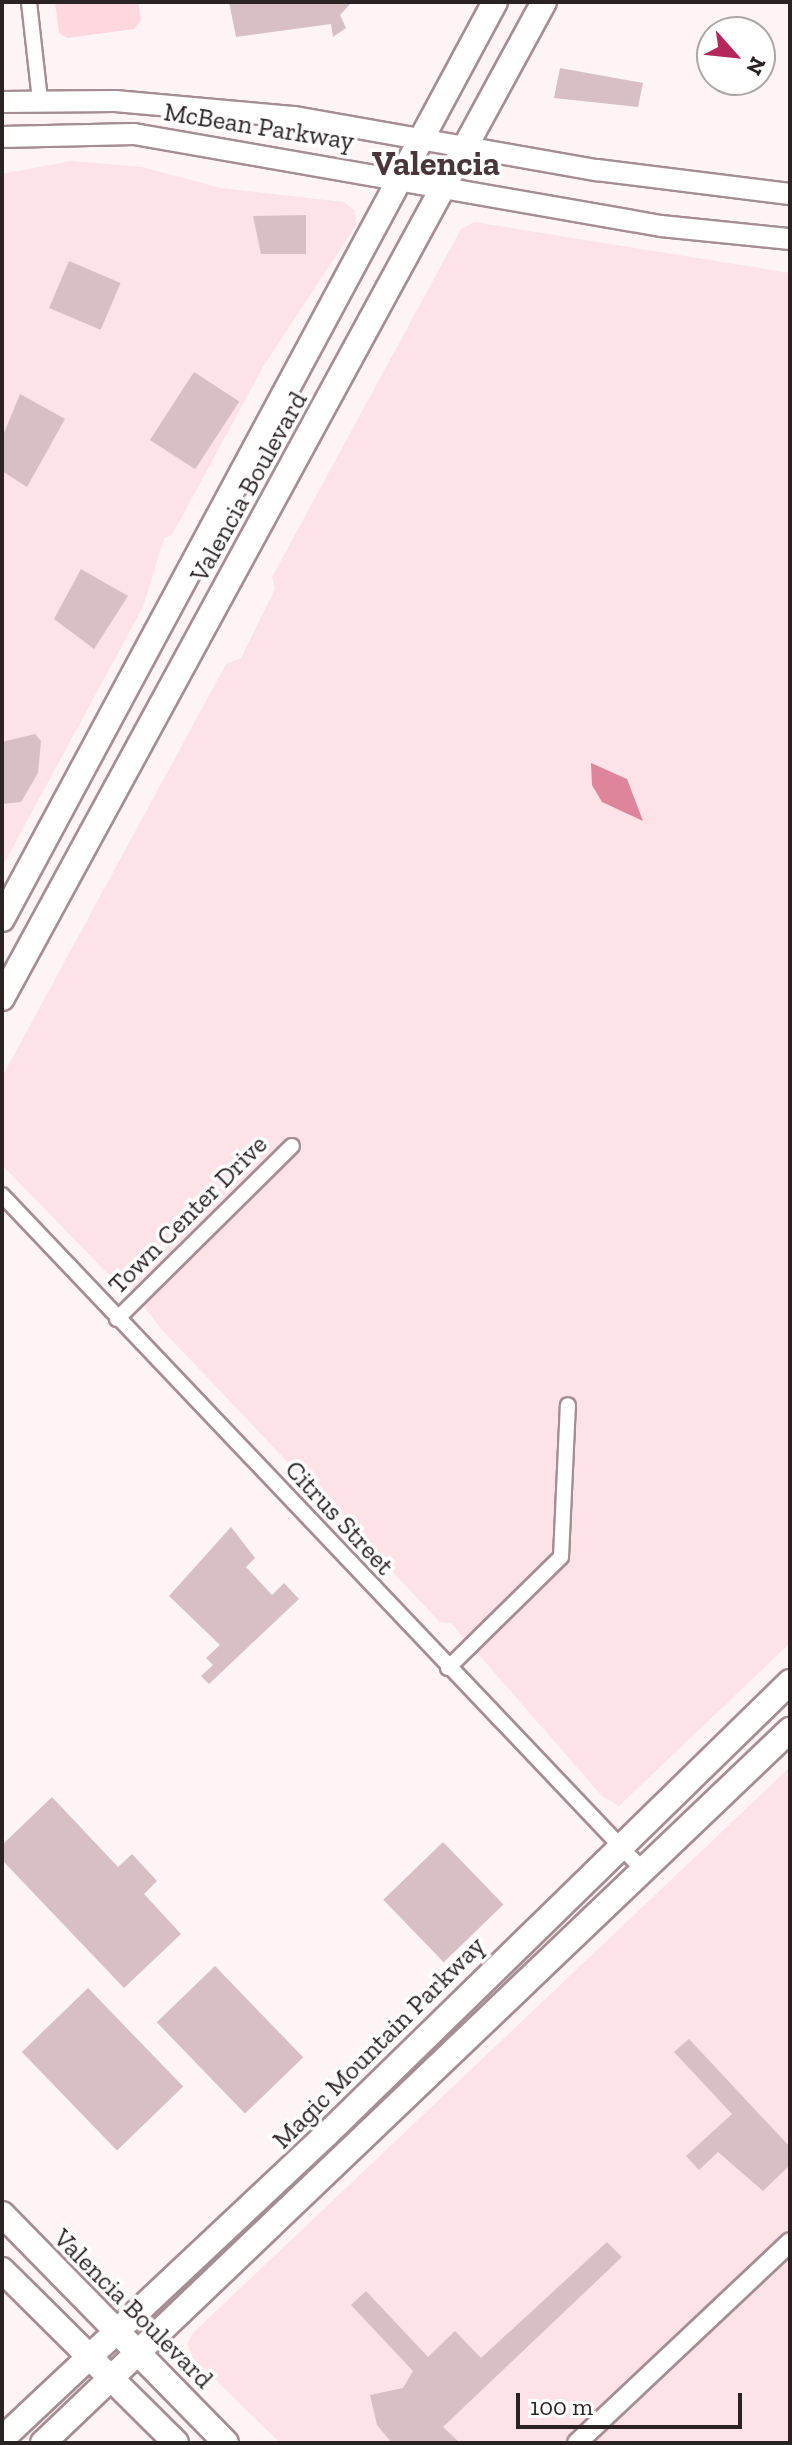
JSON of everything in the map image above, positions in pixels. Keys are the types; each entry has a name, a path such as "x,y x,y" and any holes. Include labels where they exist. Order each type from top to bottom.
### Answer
{"main road":[{"name":"Valencia Boulevard","path":"2,919 404,178 495,2"},
{"name":"Valencia Boulevard","path":"2,998 469,145 544,2"},
{"name":"McBean Parkway","path":"2,102 40,100 213,108 790,194"},
{"name":"McBean Parkway","path":"2,137 134,134 404,178 661,226 790,239"},
{"name":"Magic Mountain Parkway","path":"2,2439 89,2356 118,2334 790,1682"},
{"path":"43,2443 111,2377 140,2355 790,1730"},
{"name":"Valencia Boulevard","path":"2,2214 226,2443"},
{"path":"2,2270 176,2443"}],"street":[{"path":"29,2 40,100"},
{"name":"Town Center Drive","path":"117,1319 292,1146"},
{"name":"Citrus Street","path":"2,1195 644,1871"},
{"path":"448,1668 561,1557 568,1405"},
{"path":"577,2443 790,2242"}],"shaded area":[{"path":"55,2 138,2 141,20 134,29 67,38 59,33"},
{"path":"71,161 142,167 221,188 344,202 355,211 356,225 263,367 172,535 164,538 143,607 2,867 2,174"},
{"path":"474,222 790,273 790,1643 619,1806 602,1796 451,1623 440,1622 162,1330 122,1278 107,1273 2,1165 2,1077 226,664 241,658 275,589 272,577 461,229"},
{"path":"591,763 627,779 643,821 602,802 592,785"},
{"path":"790,1767 790,2443 280,2443 193,2358 187,2344 193,2333"}],"building":[{"path":"229,2 352,2 340,15 346,28 333,37 331,24 236,37"},
{"path":"560,68 643,83 638,107 554,98"},
{"path":"306,215 306,254 261,254 253,216"},
{"path":"69,261 121,283 101,330 49,308"},
{"path":"194,372 239,401 195,469 150,440"},
{"path":"20,394 65,419 27,487 2,471 2,438"},
{"path":"81,569 128,596 94,649 54,619"},
{"path":"35,734 41,741 38,773 21,802 2,804 2,742"},
{"path":"231,1527 255,1558 246,1567 272,1595 284,1583 299,1599 209,1684 201,1676 213,1665 206,1658 220,1645 169,1596"},
{"path":"52,1797 118,1867 132,1854 157,1881 144,1894 181,1934 124,1988 2,1860 2,1845"},
{"path":"443,1842 503,1905 444,1962 383,1900"},
{"path":"215,1966 303,2057 245,2114 157,2022"},
{"path":"88,1988 183,2087 117,2150 22,2052"},
{"path":"689,2039 790,2147 790,2165 763,2191 718,2152 699,2170 686,2156 732,2114 674,2052"},
{"path":"607,2242 622,2257 443,2427 460,2443 392,2443 377,2425 370,2395 403,2388 413,2371 351,2305 366,2291 428,2357 455,2331 481,2358"}],"district":[{"name":"Valencia","path":"436,164"}]}
